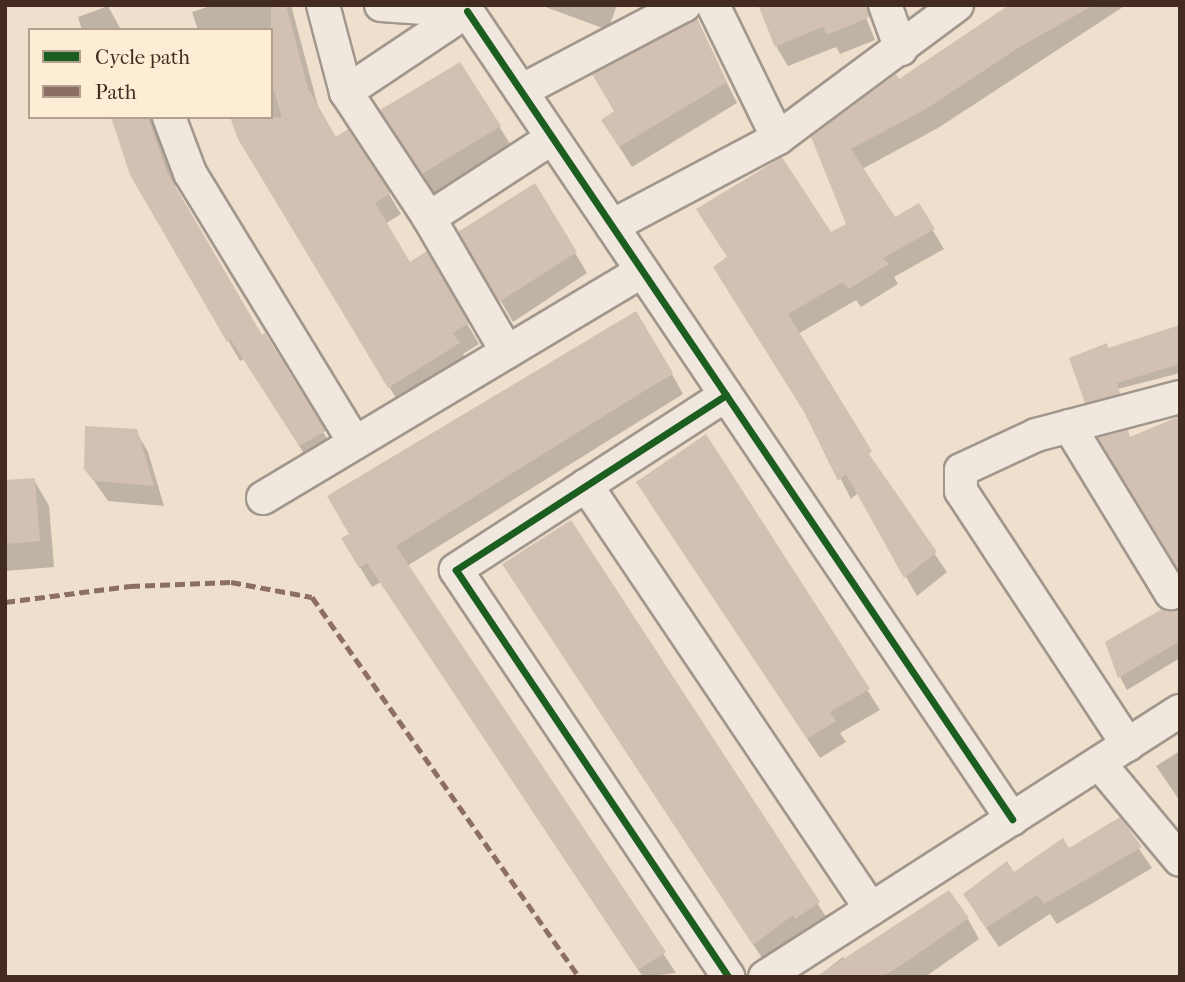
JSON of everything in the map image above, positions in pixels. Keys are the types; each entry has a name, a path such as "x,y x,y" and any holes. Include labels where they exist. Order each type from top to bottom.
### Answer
{"street":[{"path":"323,5 346,92 429,218 507,352"},
{"path":"381,5 467,11"},
{"path":"521,91 685,5"},
{"path":"713,5 778,138"},
{"path":"885,5 901,49"},
{"path":"612,226 778,138 957,5"},
{"path":"346,92 467,11"},
{"path":"467,11 1012,819"},
{"path":"170,119 190,173 355,443"},
{"path":"429,218 552,138"},
{"path":"264,498 642,271"},
{"path":"726,395 456,570 728,977"},
{"path":"1128,745 961,491 961,471 978,460 1069,426 1180,397"},
{"path":"1069,426 1171,593"},
{"path":"586,485 871,909"},
{"path":"765,977 1180,711"},
{"path":"1100,763 1180,860"}],"building":[{"path":"271,5 286,5 308,88 336,137 348,129 391,193 375,203 410,262 427,251 469,323 453,333 460,343 388,388 238,139 231,119 282,117 273,87"},
{"path":"758,5 867,5 870,17 827,35 823,27 775,47"},
{"path":"1009,5 1094,5 1018,48 926,109 851,149 895,217 919,203 935,229 883,258 889,264 849,289 843,282 788,314 872,451 869,454 937,552 904,578 846,474 838,481 804,412 713,267 727,257 696,209 782,157 831,232 846,224 811,137 896,74 899,79"},
{"path":"697,18 727,82 619,147 601,120 614,111 592,74"},
{"path":"460,62 501,126 422,174 380,110"},
{"path":"112,119 149,119 167,172 262,335 265,333 326,431 299,446 231,340 227,342 130,175"},
{"path":"535,183 577,252 499,302 458,232"},
{"path":"636,311 673,373 396,546 666,952 638,970 367,563 359,568 341,538 349,534 327,496"},
{"path":"1180,325 1180,364 1117,383 1120,394 1085,403 1069,358 1107,343 1108,348"},
{"path":"1180,416 1180,572 1098,438 1128,430 1130,437"},
{"path":"85,426 137,429 154,486 94,481 84,469"},
{"path":"706,434 870,689 830,712 836,721 807,739 636,482"},
{"path":"35,478 40,541 5,544 5,480"},
{"path":"571,520 820,902 795,919 793,915 753,945 502,564"},
{"path":"1162,609 1180,609 1180,641 1118,678 1105,642"},
{"path":"1120,817 1142,847 1044,904 1037,895 986,928 963,894 1007,861 1014,872 1063,838 1069,848"},
{"path":"949,890 969,918 909,960 882,977 816,977"}],"marked path":[{"path":"5,602 130,586 231,582 312,597 579,977"}],"cycle path":[{"path":"467,11 1012,819"},
{"path":"726,395 456,570 728,977"}]}
